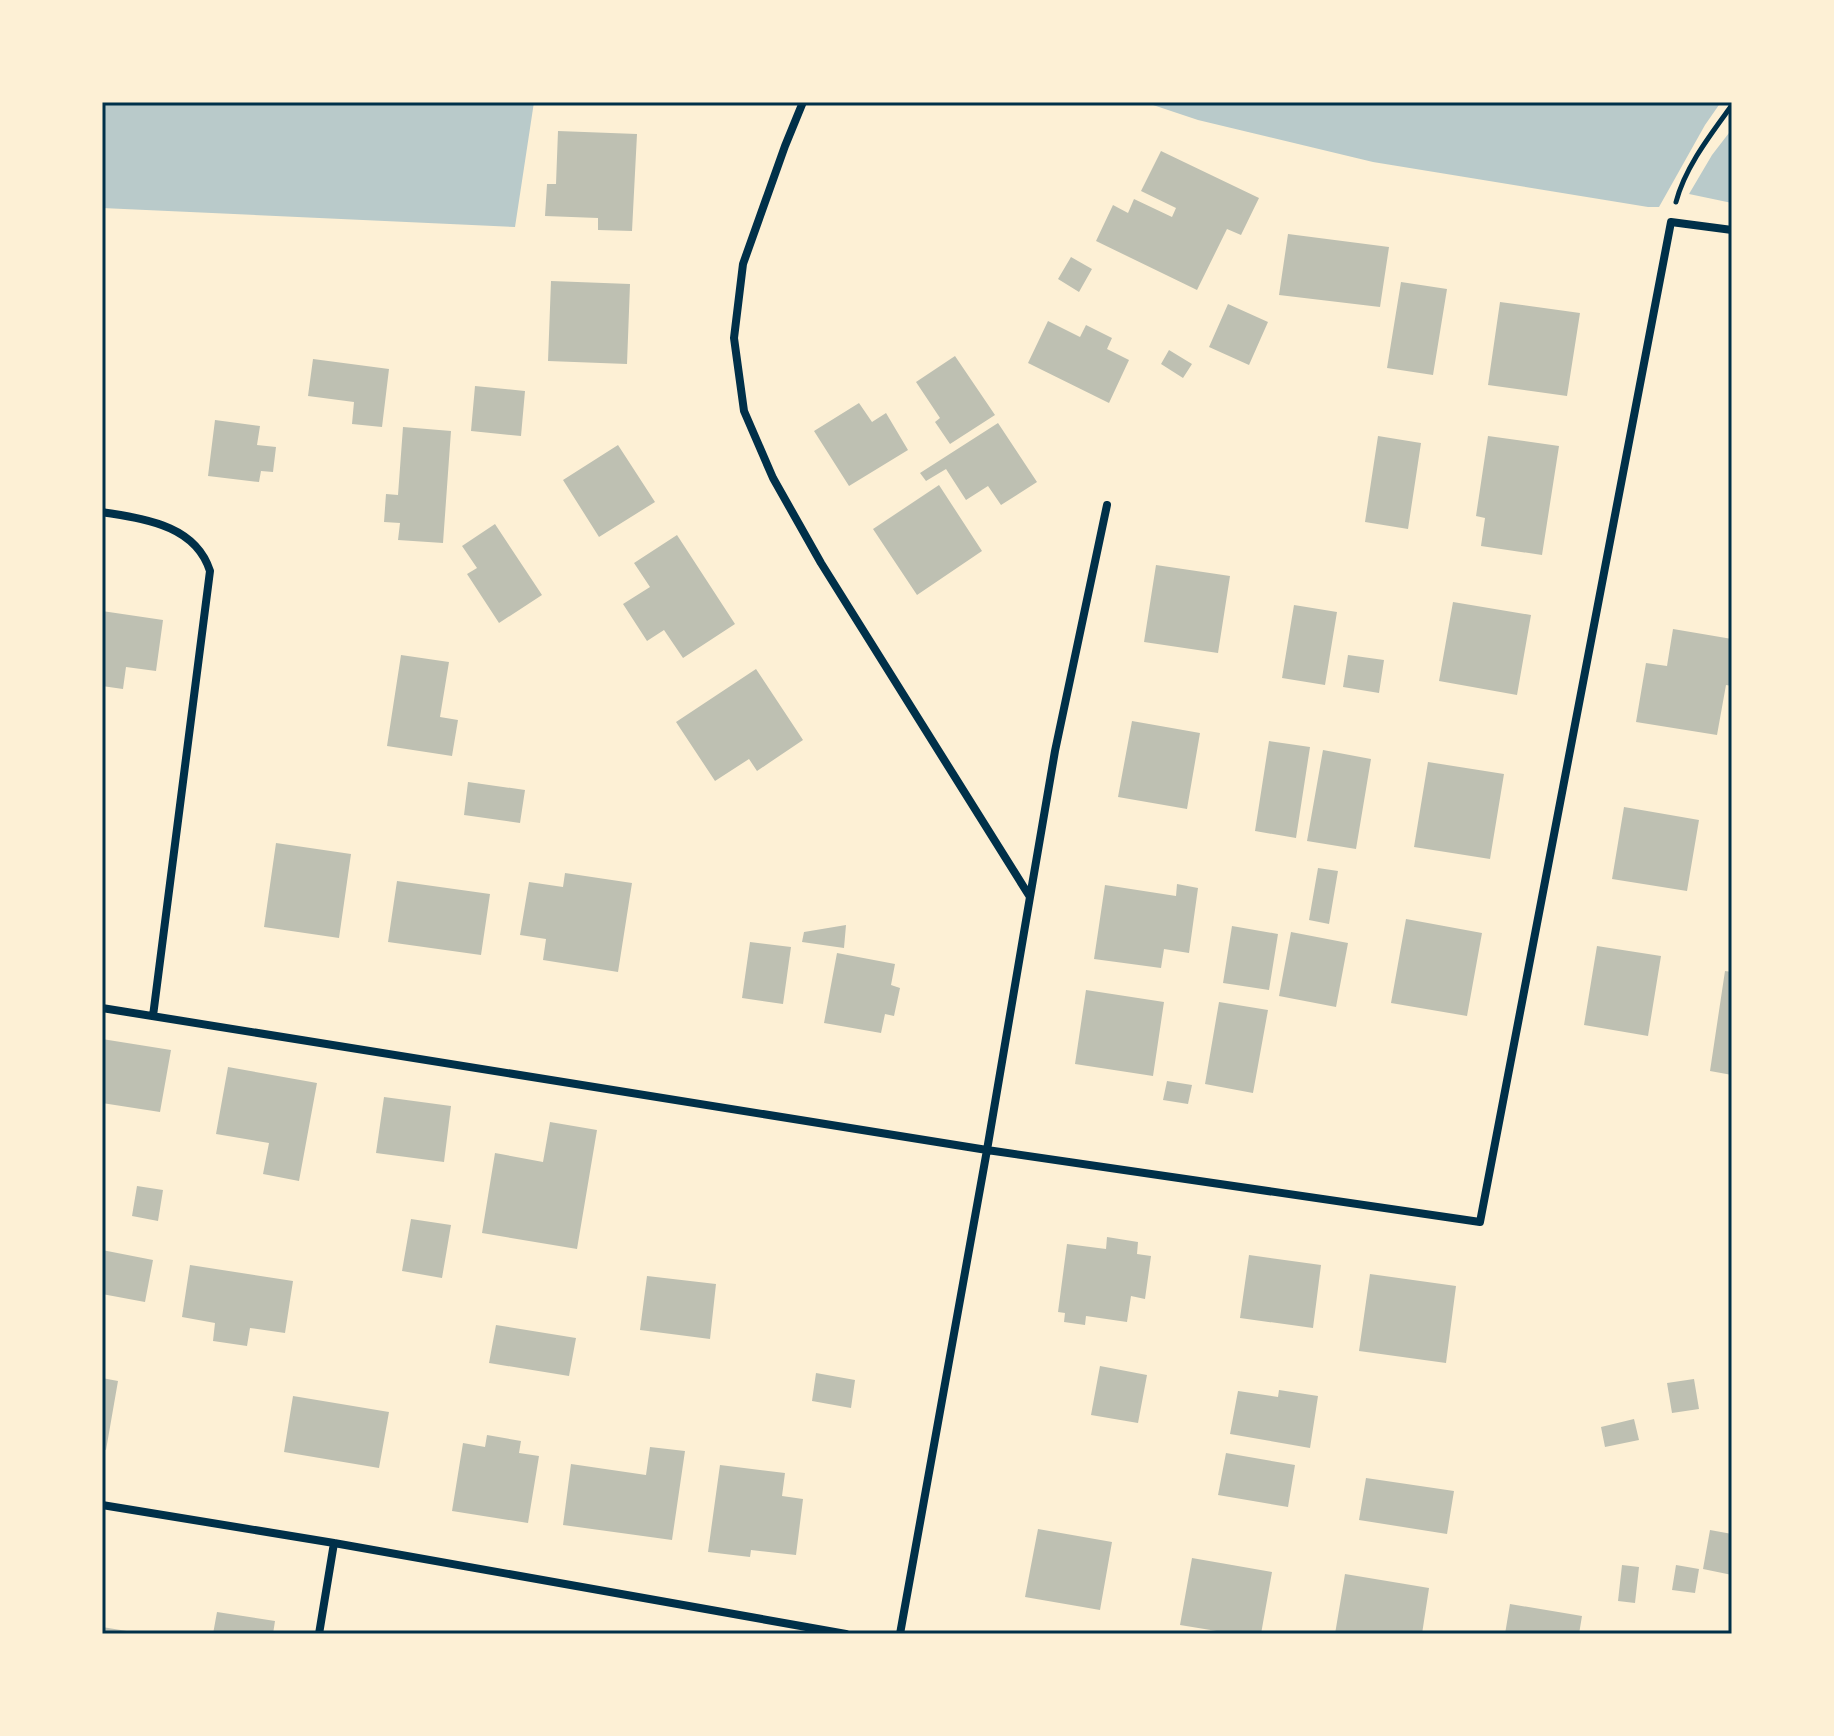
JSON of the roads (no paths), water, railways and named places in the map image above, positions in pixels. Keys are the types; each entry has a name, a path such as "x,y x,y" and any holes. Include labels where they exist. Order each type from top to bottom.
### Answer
{"street":[{"path":"803,102 743,264 734,338 744,411 773,478 821,563 1030,897"},
{"path":"102,1008 987,1150 1480,1222 1671,222 1732,230"},
{"path":"900,1634 1055,751 1107,505"},
{"path":"102,512 152,521 183,535 206,558 210,571 153,1016"},
{"path":"102,1505 846,1634"},
{"path":"319,1634 334,1543"}]}
